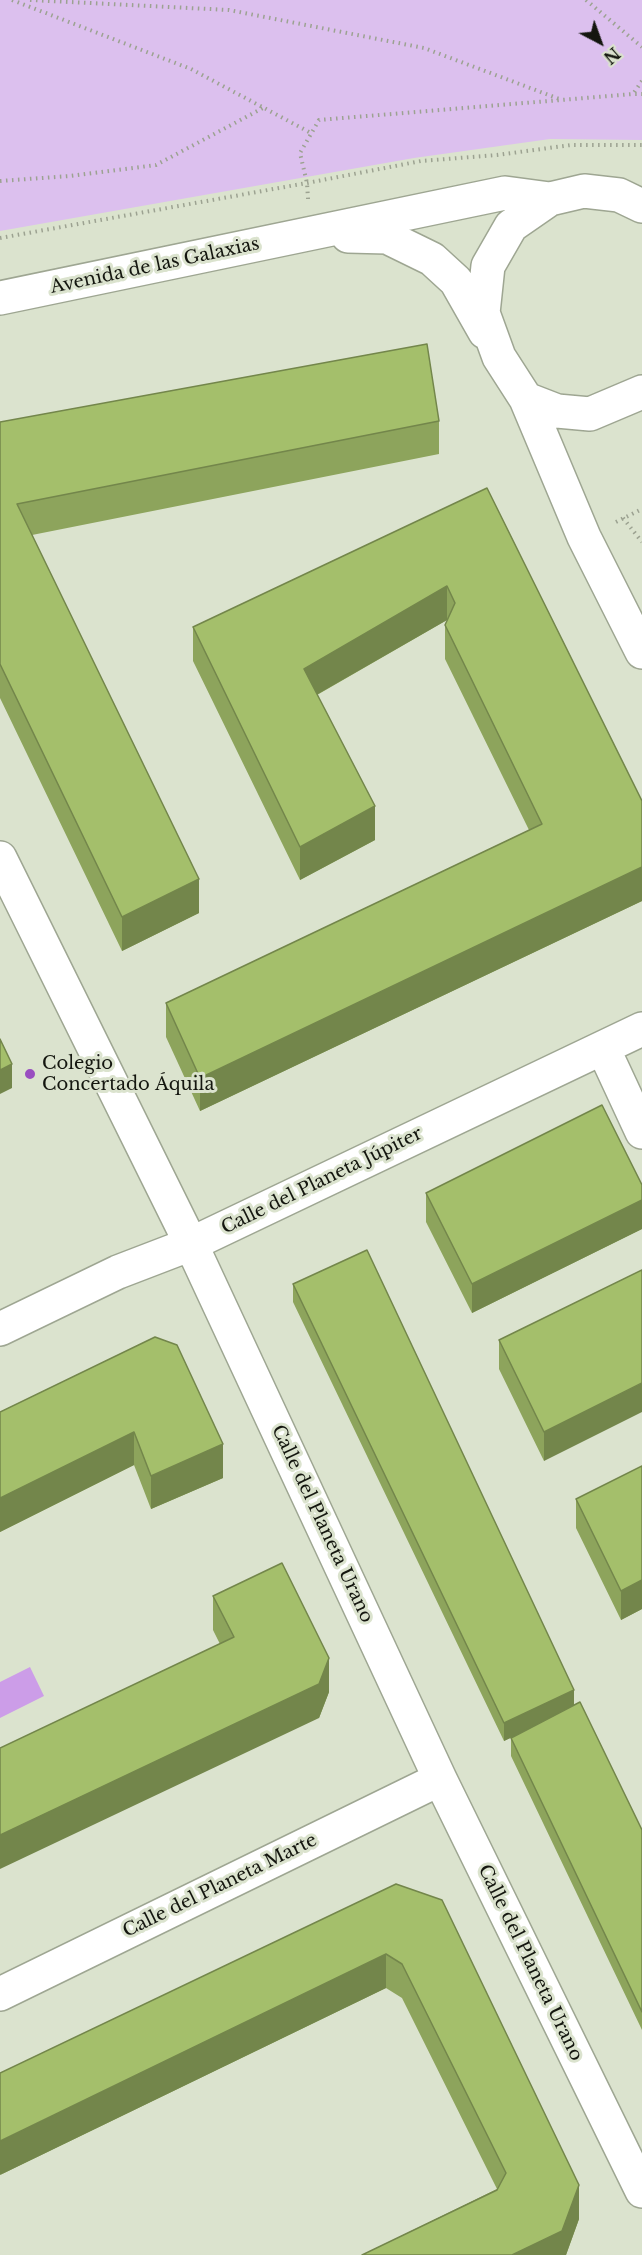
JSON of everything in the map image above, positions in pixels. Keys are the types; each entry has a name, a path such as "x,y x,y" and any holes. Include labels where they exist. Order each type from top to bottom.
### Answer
{"street":[{"path":"642,206 619,195 584,191 550,200 511,226 488,267 483,313 500,357 526,399 584,537 642,652"},
{"name":"Avenida de las Galaxias","path":"0,298 505,193 550,200"},
{"name":"Avenida de las Galaxias","path":"311,234 387,237 432,259 456,281 500,357"},
{"path":"526,399 557,411 590,414 642,392"},
{"name":"Calle del Planeta Urano","path":"0,858 191,1244 440,1779 642,2191"},
{"name":"Calle del Planeta Júpiter","path":"0,1329 118,1272 191,1244 642,1029"},
{"path":"603,1048 642,1132"},
{"name":"Calle del Planeta Marte","path":"0,1994 440,1779"}],"path":[{"path":"12,0 191,69 311,133"},
{"path":"30,0 229,10 424,48 562,100"},
{"path":"586,0 642,47"},
{"path":"633,94 642,81"},
{"path":"311,234 308,183 300,153 319,120 642,94"},
{"path":"0,181 70,176 156,165 264,108"},
{"path":"0,238 421,161 497,155 570,145 642,145"},
{"path":"623,518 642,542"}],"shaded area":[{"path":"0,0 642,0 642,140 550,139 414,158 0,231"},
{"path":"30,1667 44,1696 0,1718 0,1682"}],"building":[{"path":"427,344 439,421 17,504 199,879 122,917 0,664 0,422"},
{"path":"487,488 642,801 642,867 200,1078 166,1003 542,824 445,625 455,603 447,586 304,669 375,806 300,847 193,627"},
{"path":"0,1039 12,1064 0,1070"},
{"path":"602,1105 642,1185 642,1200 472,1284 426,1193"},
{"path":"367,1250 574,1690 504,1723 293,1284"},
{"path":"642,1270 642,1383 544,1432 499,1340"},
{"path":"155,1337 177,1345 223,1444 151,1476 134,1432 0,1498 0,1412"},
{"path":"642,1466 642,1580 621,1591 576,1499"},
{"path":"282,1563 329,1658 319,1684 0,1835 0,1748 234,1637 213,1596"},
{"path":"580,1702 642,1830 642,2012 511,1738"},
{"path":"396,1884 442,1900 579,2185 562,2231 512,2255 362,2255 497,2190 506,2173 402,1964 386,1954 0,2141 0,2073"}],"place":[{"name":"Colegio Concertado Áquila","path":"30,1074"}]}
